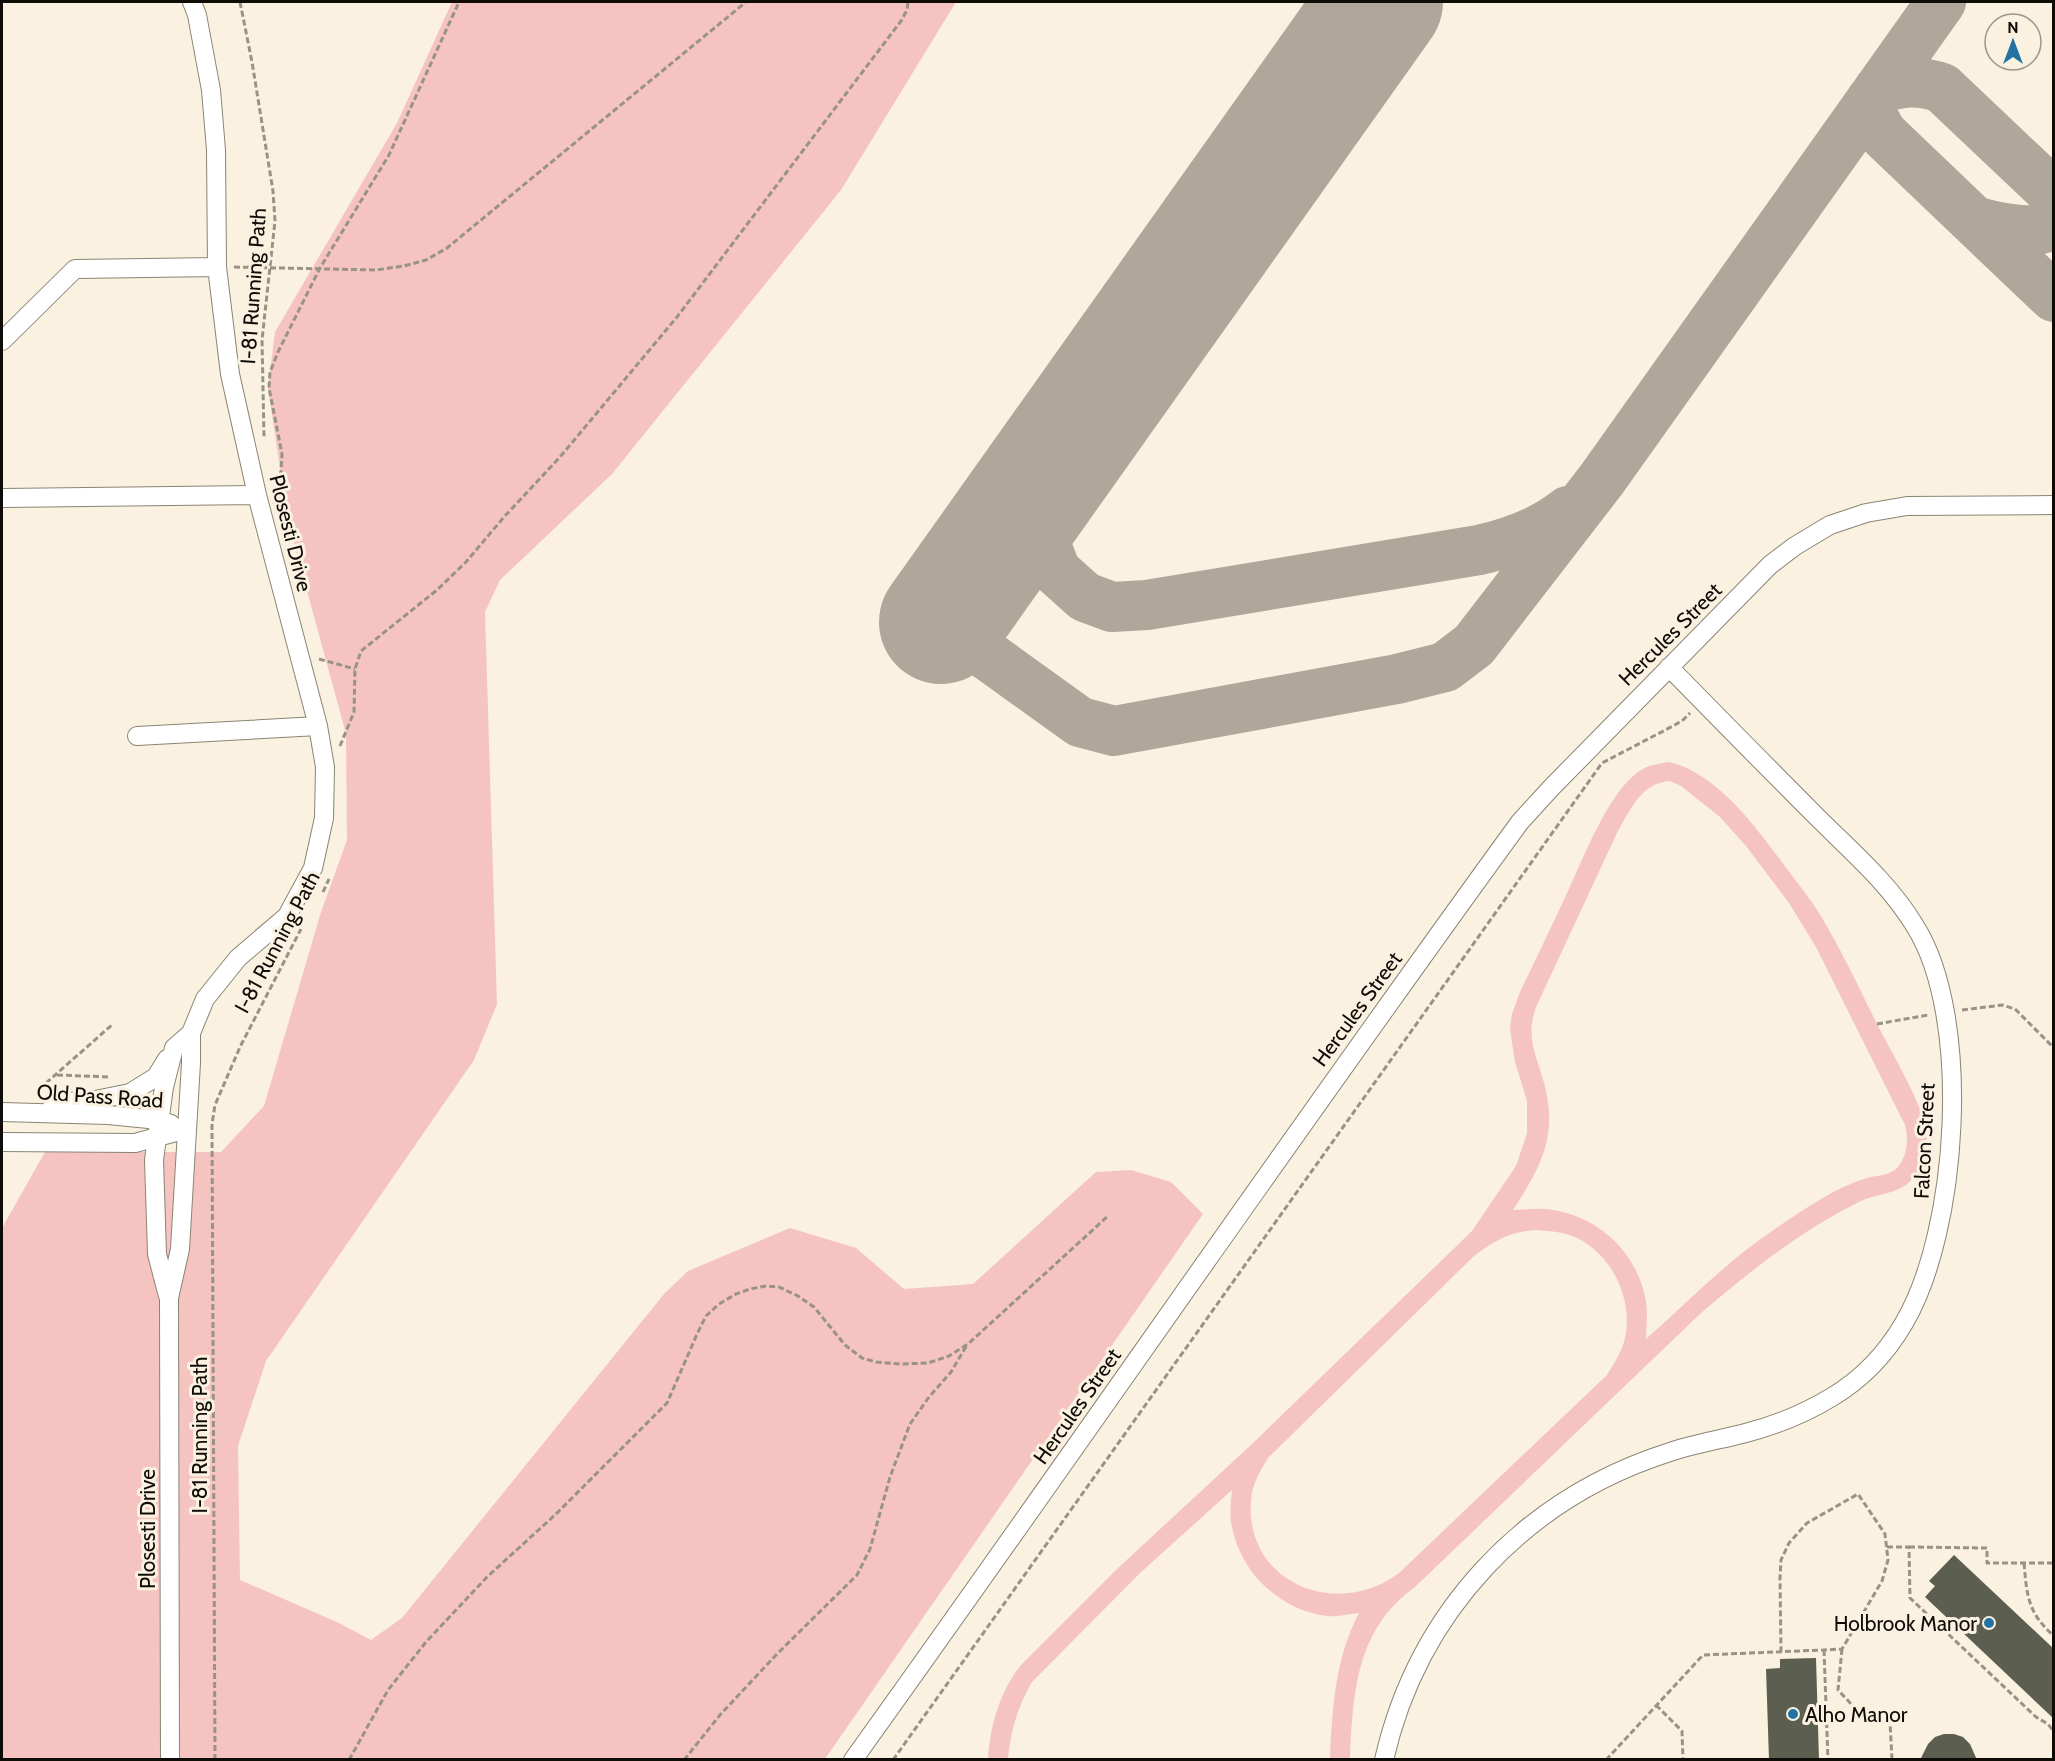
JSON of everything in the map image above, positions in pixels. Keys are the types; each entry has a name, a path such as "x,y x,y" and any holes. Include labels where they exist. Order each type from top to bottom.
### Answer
{"street":[{"name":"Plosesti Drive","path":"170,1760 169,1298 180,1249 191,1033 205,999 237,958 287,916 313,868 324,818 325,767 318,726 257,495 230,374 217,267 216,150 211,90 197,15 192,2"},
{"path":"2,341 75,269 217,267"},
{"path":"2,498 257,495"},
{"name":"Hercules Street","path":"853,1760 962,1609 1326,1091 1520,822 1557,781 1770,565 1830,525 1866,513 1907,506 2054,505"},
{"name":"Falcon Street","path":"1384,1760 1394,1721 1420,1659 1445,1617 1489,1563 1532,1523 1603,1478 1638,1462 1741,1434 1807,1412 1856,1381 1892,1343 1906,1320 1922,1283 1938,1234 1950,1162 1950,1070 1946,1012 1939,979 1918,930 1889,889 1852,849 1819,819 1669,667"},
{"path":"137,736 318,726"},
{"name":"Plosesti Drive","path":"169,1298 157,1254 154,1160 164,1087 174,1048 191,1033"},
{"path":"36,1113 67,1102 130,1094 156,1077 174,1048"},
{"name":"Old Pass Road","path":"2,1112 108,1115 158,1129 187,1129"},
{"name":"Old Pass Road","path":"2,1142 135,1143 158,1129"}],"path":[{"name":"I-81 Running Path","path":"240,2 273,191 275,221 262,340 264,446"},
{"path":"279,509 282,454 269,388 270,372 320,268 389,155 459,2"},
{"path":"217,267 376,270 426,260 447,248 746,2"},
{"path":"337,737 339,749 354,712 355,669 362,651 437,590 466,562 560,457 651,349 901,21 908,2"},
{"path":"263,389 269,388"},
{"path":"319,669 316,658 355,669"},
{"path":"893,1760 1602,764 1683,720 1702,700"},
{"name":"I-81 Running Path","path":"322,892 331,873"},
{"name":"I-81 Running Path","path":"214,1760 212,1124 216,1105 240,1047 305,922"},
{"path":"1877,1024 2002,1005 2015,1009 2054,1048"},
{"path":"46,1083 112,1024"},
{"path":"55,1075 120,1077"},
{"path":"349,1760 388,1690 426,1642 487,1577 556,1514 663,1408 674,1391 706,1316 719,1304 750,1289 766,1286 779,1287 814,1306 845,1345 862,1358 876,1362 901,1364 928,1363 949,1356 968,1344 1108,1216"},
{"path":"684,1760 720,1715 776,1655 857,1575 870,1549 890,1477 910,1424 951,1372 968,1344"},
{"path":"1781,1652 1781,1560 1794,1536 1807,1523 1858,1494 1886,1534 1888,1560 1882,1581 1842,1649 1838,1690 1854,1707 1890,1722 1892,1760"},
{"path":"1887,1547 1987,1548 1987,1563 2054,1563"},
{"path":"1909,1547 1910,1598 2054,1732"},
{"path":"2024,1563 2027,1594 2031,1606 2039,1623 2054,1636"},
{"path":"1606,1760 1703,1655 1842,1649"},
{"path":"1824,1650 1828,1760"},
{"path":"1656,1705 1682,1731 1683,1760"}],"shaded area":[{"path":"452,2 956,2 841,190 612,474 500,580 485,612 497,1004 474,1060 266,1361 238,1446 240,1580 339,1623 371,1640 402,1618 664,1294 688,1271 790,1228 856,1248 904,1289 973,1284 1096,1172 1131,1170 1171,1182 1203,1214 825,1759 2,1760 2,1228 45,1152 221,1152 264,1106 321,912 347,840 346,734 288,521 268,388 275,332 397,123"},
{"path":"1669,762 1687,768 1704,778 1736,805 1763,837 1819,913 1904,1074 1921,1112 1926,1130 1926,1143 1917,1172 1906,1185 1899,1189 1859,1202 1816,1226 1776,1253 1718,1298 1395,1604 1380,1622 1369,1642 1362,1664 1353,1710 1350,1759 1330,1759 1331,1741 1336,1684 1345,1648 1359,1613 1327,1616 1310,1612 1294,1606 1265,1586 1244,1559 1237,1544 1230,1508 1232,1490 1139,1574 1032,1682 1016,1719 1008,1759 988,1759 997,1709 1014,1674 1022,1664 1117,1569 1252,1444 1472,1231 1516,1166 1527,1133 1527,1101 1515,1062 1510,1029 1512,1014 1520,992 1606,811 1627,782 1638,772 1649,766","holes":["1670,781 1681,786 1720,817 1746,846 1789,903 1816,947 1905,1125 1907,1142 1903,1159 1894,1171 1855,1182 1819,1200 1786,1222 1725,1268 1646,1339 1647,1307 1641,1284 1624,1251 1611,1238 1581,1218 1563,1212 1541,1209 1513,1210 1543,1154 1549,1125 1546,1091 1532,1040 1536,1007 1627,815 1644,792 1660,783","1536,1230 1561,1233 1583,1241 1605,1261 1621,1288 1627,1318 1626,1333 1621,1349 1607,1375 1399,1573 1375,1587 1349,1593 1323,1592 1299,1585 1278,1572 1262,1553 1253,1529 1251,1500 1253,1489 1268,1458 1474,1256 1503,1238"]}],"building":[{"name":"Holbrook Manor","path":"1954,1555 2054,1649 2054,1719 1925,1597 1935,1586 1929,1581"},
{"name":"Alho Manor","path":"1816,1658 1819,1760 1769,1760 1766,1669 1780,1668 1780,1659"},
{"path":"1944,1734 1963,1737 1970,1744 1977,1760 1920,1760 1928,1744 1935,1737"}],"taxiway":[{"path":"941,622 1080,722 1114,731 1397,679 1445,667 1474,645 1602,479 1941,2"},
{"path":"1879,89 1895,84 1910,83 1942,88 2054,194"},
{"path":"1871,100 1874,119 1884,135 1973,220 1999,227 2032,230 2047,227 2054,219"},
{"path":"1973,220 2054,297"},
{"path":"1050,471 1039,508 1044,540 1056,571 1085,597 1112,607 1147,605 1479,550 1525,536 1568,511"}],"runway":[{"path":"941,622 1381,2"}],"place":[{"name":"Holbrook Manor","path":"1989,1623"},
{"name":"Alho Manor","path":"1793,1714"}]}
